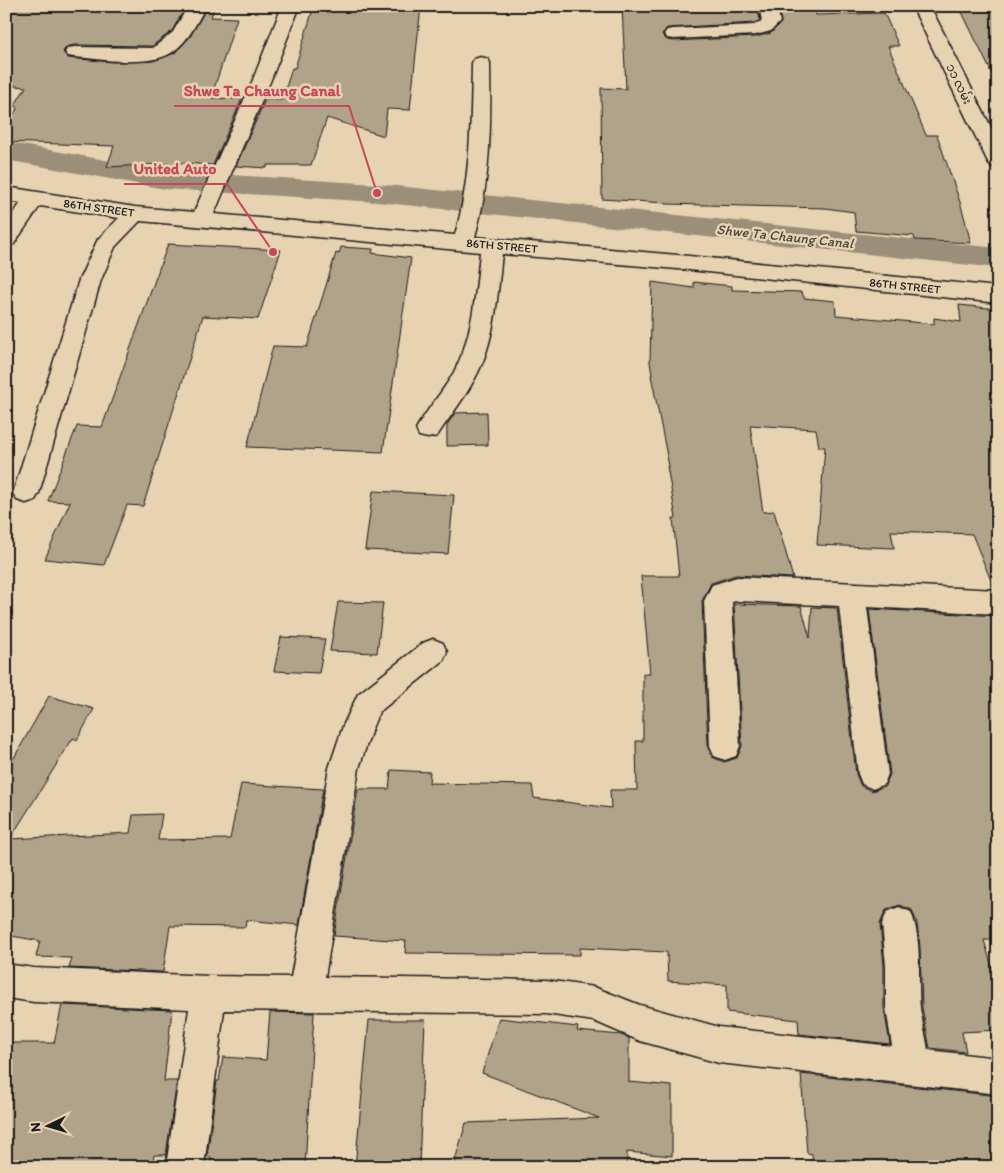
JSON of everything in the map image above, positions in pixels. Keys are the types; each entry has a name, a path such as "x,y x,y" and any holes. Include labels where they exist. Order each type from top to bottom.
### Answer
{"street":[{"path":"74,52 151,54 161,52 169,47 197,6"},
{"path":"204,213 292,6"},
{"path":"673,34 756,30 765,27 771,22 768,6"},
{"name":"၁၁ လမ်း","path":"921,6 998,162"},
{"path":"466,234 474,198 481,148 481,63"},
{"name":"86TH STREET","path":"6,194 135,214 204,213 466,234 492,245 998,295"},
{"path":"6,239 35,198"},
{"path":"26,493 90,280 106,244 135,214"},
{"path":"428,429 459,385 474,353 483,313 492,245"},
{"path":"725,746 718,601 722,593 737,589 998,602"},
{"path":"852,595 873,774"},
{"path":"305,993 344,768 358,726 368,703 433,652"},
{"path":"899,924 903,966 903,1008 913,1066"},
{"path":"6,981 34,985 209,993 546,998 594,1004 640,1023 719,1045 998,1076"},
{"path":"185,1167 209,993"}],"building":[{"path":"6,6 186,6 172,31 152,46 74,45 66,47 63,52 68,58 112,62 153,61 175,53 190,37 206,9 214,9 211,17 237,18 211,98 242,99 213,165 183,163 107,167 114,146 6,142 6,127 18,107 14,106 26,87 6,85"},
{"path":"314,6 421,6 410,110 387,109 384,136 327,118 311,165 267,165 267,168 236,166 265,100 282,100 292,68 295,68"},
{"path":"622,6 730,6 732,11 758,10 760,20 754,23 667,28 662,35 667,40 673,41 756,37 771,33 781,23 780,12 815,11 816,15 884,13 899,46 888,46 926,135 937,135 961,205 971,243 915,240 914,236 856,231 854,212 825,208 666,204 602,199 601,88 626,89"},
{"path":"959,6 998,6 998,86"},
{"path":"168,244 281,250 258,319 203,316 143,506 127,505 104,565 45,559 70,502 48,501 77,426 102,427"},
{"path":"341,247 373,249 372,253 411,258 383,452 247,447 273,346 307,347 336,253 339,254"},
{"path":"652,282 694,288 694,282 732,286 732,290 802,292 804,298 835,301 836,315 934,324 934,318 961,322 959,305 998,309 998,588 994,588 972,534 891,531 894,548 817,545 825,447 819,447 816,429 750,425 763,512 774,511 793,578 736,575 711,583 702,601 708,746 712,757 724,762 737,758 742,746 734,604 801,606 810,638 812,607 837,608 856,774 861,786 872,791 885,786 890,774 869,609 998,616 998,940 984,940 998,988 998,1030 962,1032 966,1052 930,1048 922,1008 920,947 917,923 912,910 900,905 886,910 880,924 884,966 884,1008 890,1044 799,1034 798,1020 727,1012 727,985 668,981 667,952 580,948 580,955 405,953 406,941 334,936 358,789 389,789 391,770 430,772 429,783 532,785 534,798 611,808 610,790 637,790 636,741 643,741 643,674 650,674 641,576 679,576 673,518 676,518 667,466 669,466 651,375"},
{"path":"487,412 488,445 447,446 447,425 455,413"},
{"path":"373,491 454,495 448,554 365,550"},
{"path":"338,602 383,603 377,653 330,651"},
{"path":"281,637 325,639 319,673 274,671"},
{"path":"49,696 94,709 77,740 73,738 10,839 130,833 133,815 162,814 158,840 230,839 241,784 323,789 299,925 246,920 245,927 170,926 163,972 69,968 72,958 36,957 40,941 6,935 6,772"},
{"path":"62,1005 172,1010 164,1081 177,1081 166,1155 154,1155 152,1167 6,1167 6,1043 54,1043"},
{"path":"270,1012 314,1013 305,1167 209,1167 211,1157 207,1157 217,1081 219,1081 223,1057 266,1060"},
{"path":"499,1018 578,1027 577,1031 621,1035 629,1038 629,1082 672,1086 672,1156 627,1152 625,1167 453,1167 466,1123 599,1118 482,1073"},
{"path":"369,1020 425,1020 419,1167 355,1167"},
{"path":"801,1074 998,1096 998,1167 813,1167 812,1154 807,1153"}],"waterway":[{"name":"Shwe Ta Chaung Canal","path":"6,151 165,180 377,193 998,258"}],"place":[{"name":"Shwe Ta Chaung Canal","path":"377,193"},
{"name":"United Auto","path":"273,252"}]}
